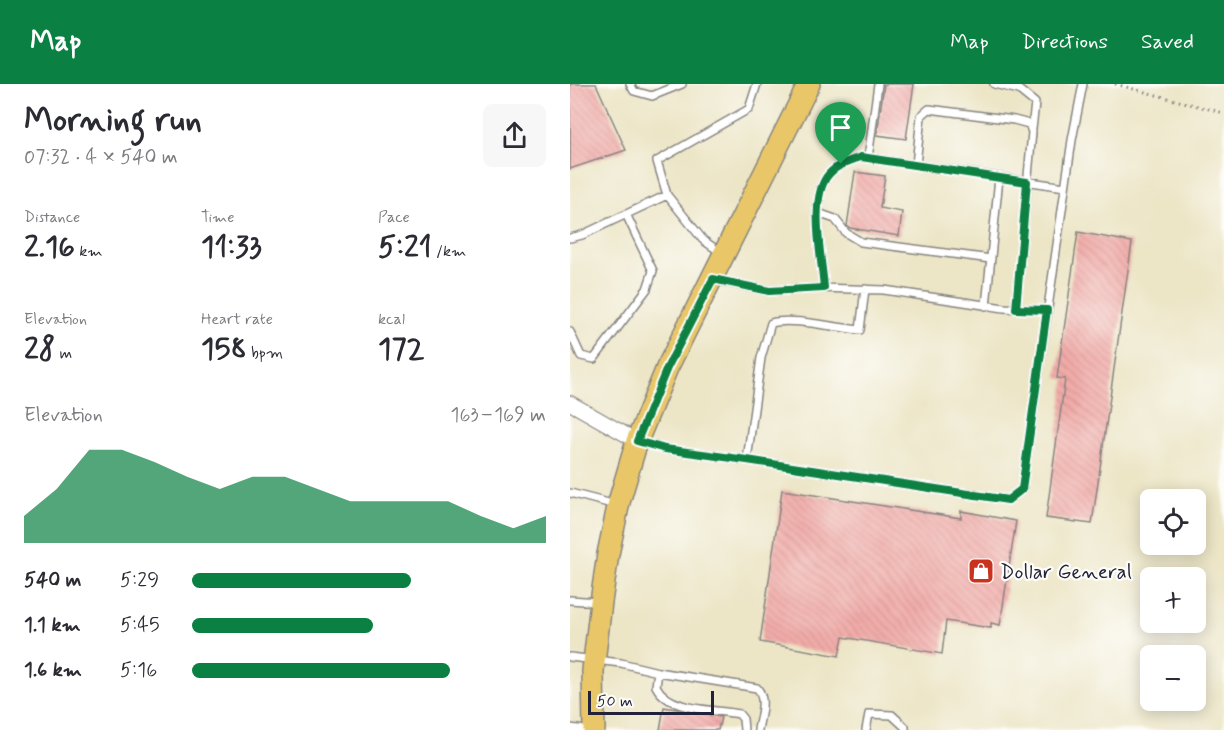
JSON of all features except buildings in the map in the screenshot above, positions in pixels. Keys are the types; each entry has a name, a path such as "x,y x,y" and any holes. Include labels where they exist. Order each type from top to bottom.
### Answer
{"main road":[{"path":"594,730 595,658 600,602 619,506 637,441 667,368 809,84"}],"street":[{"path":"570,403 637,441"}],"lane":[{"path":"630,84 634,91 652,96 682,84"},
{"path":"725,255 703,240 667,195 657,161 749,109 757,84"},
{"path":"868,158 878,84"},
{"path":"994,84 1019,90 1035,103 1016,309"},
{"path":"637,441 665,449 1008,500 1022,489 1065,187 1083,84"},
{"path":"916,165 921,116 929,109 1014,120 1029,124 1032,132"},
{"path":"824,288 818,213 819,194 827,176 841,164 861,157 1065,187"},
{"path":"986,306 999,178"},
{"path":"570,238 582,235 667,195"},
{"path":"818,213 835,219 846,233 861,242 991,259"},
{"path":"570,332 581,356 594,359 647,289 653,271 626,214"},
{"path":"713,279 769,291 824,288 884,290 986,306 1047,310"},
{"path":"747,460 761,358 771,323 783,320 860,330 865,289"},
{"path":"570,493 619,506"},
{"path":"570,600 600,602"},
{"path":"570,657 595,658 658,672 757,688 763,701 758,730"},
{"path":"658,672 656,686 665,698 679,705 739,714 743,719 744,730"},
{"path":"866,730 869,714 892,715 905,727 905,730"},
{"path":"570,728 585,730"}],"path":[{"path":"1115,84 1224,113"}],"place":[{"name":"Dollar General","path":"981,571"}],"route":[{"path":"861,157 1027,182 1016,309 1047,310 1022,489 1008,500 665,449 637,441 667,368 713,279 769,291 824,288 817,216 819,194 827,176 841,164 861,157"}]}
